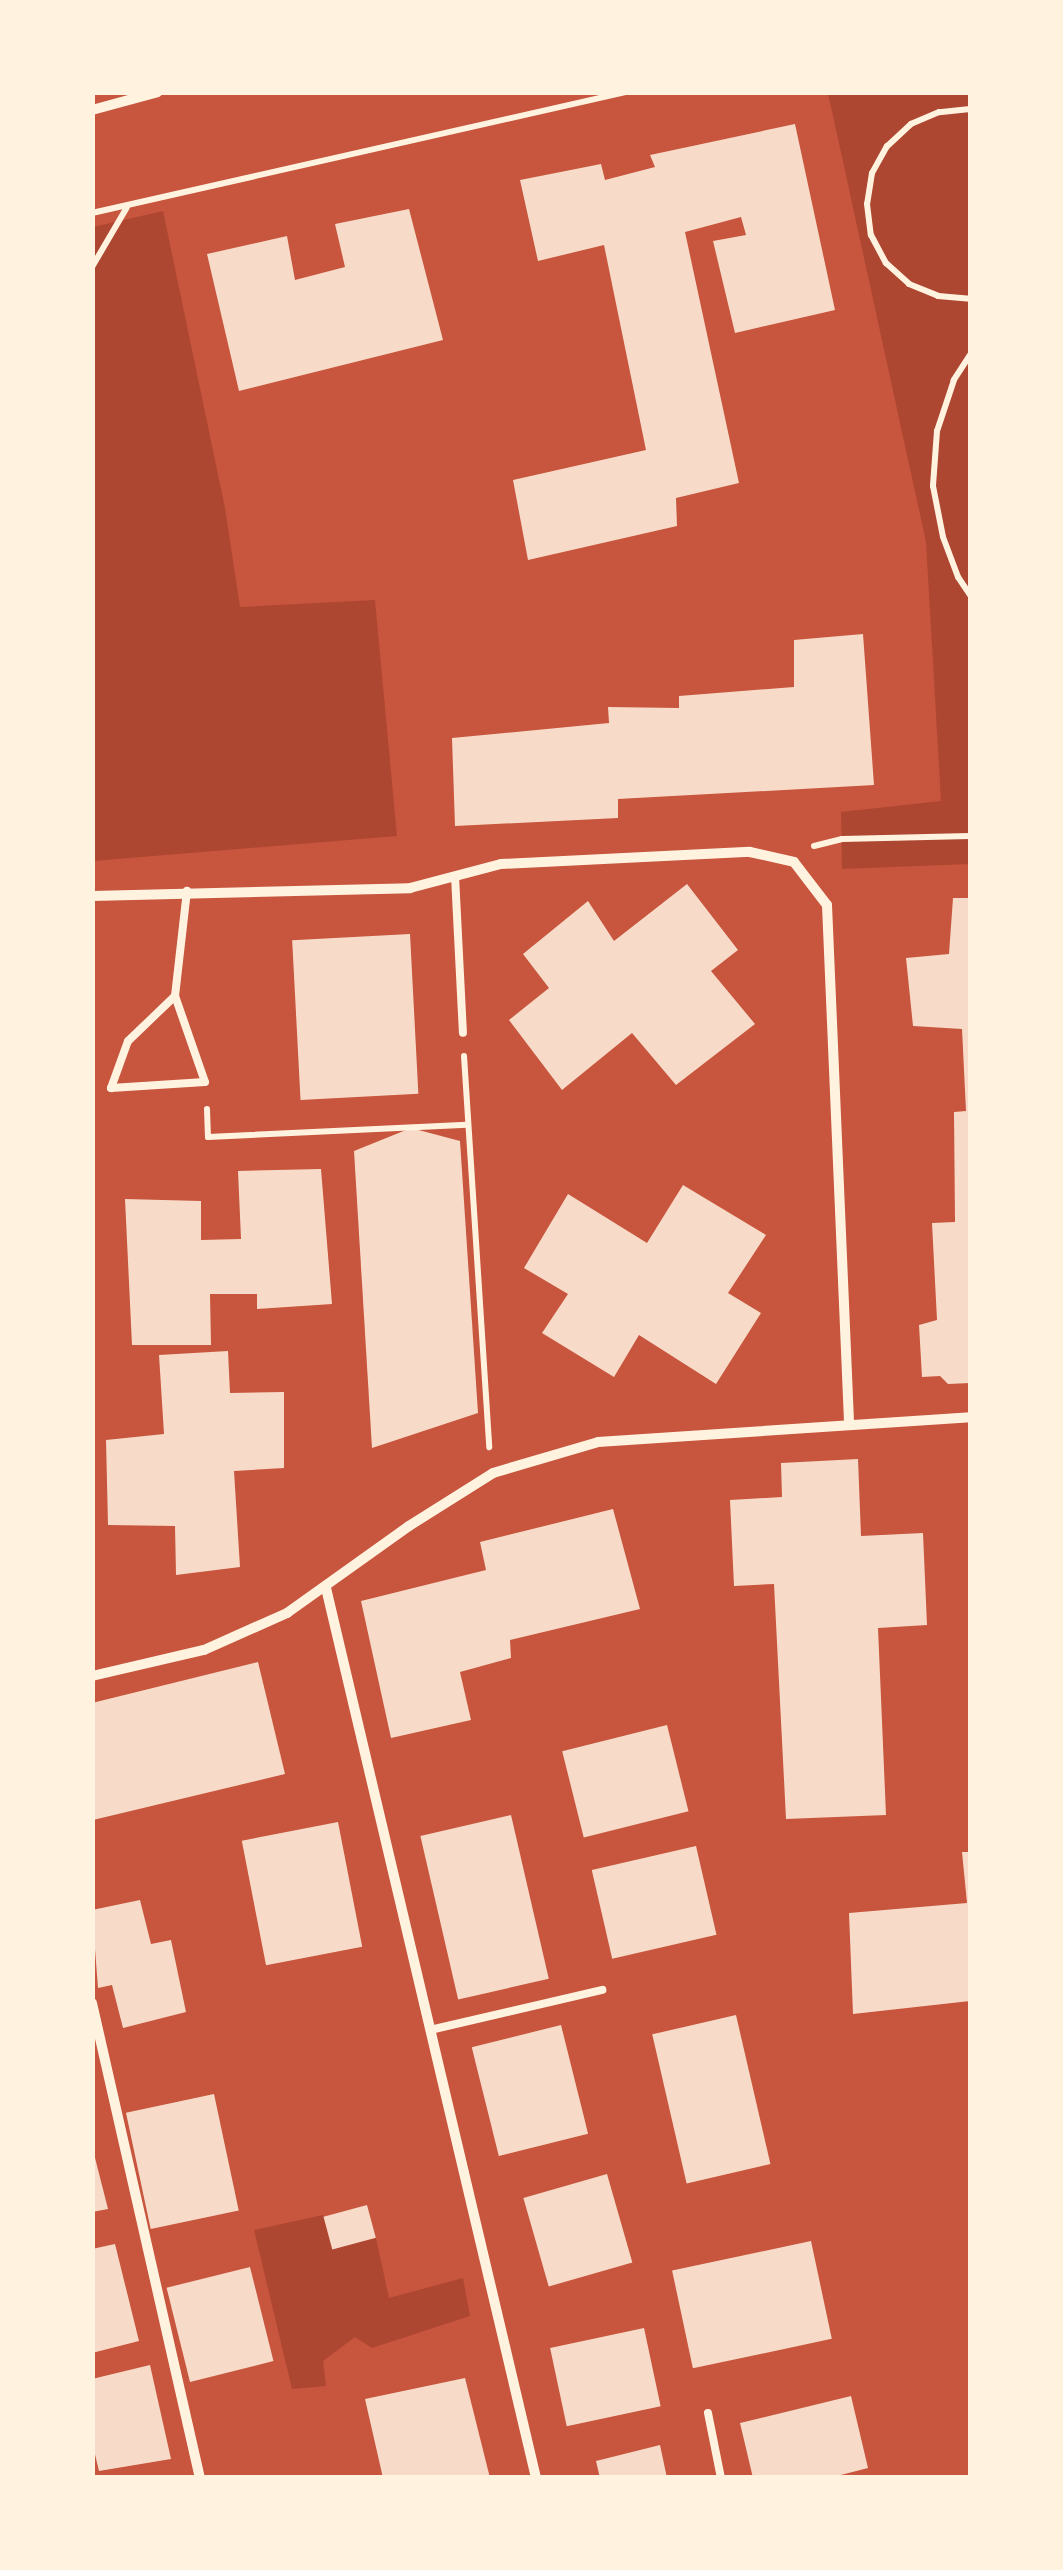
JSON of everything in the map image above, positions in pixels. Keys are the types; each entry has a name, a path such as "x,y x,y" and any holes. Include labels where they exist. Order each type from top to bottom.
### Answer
{"street":[{"path":"92,118 99,109 102,92"},
{"path":"99,109 158,92"},
{"path":"92,896 410,888 501,864 750,852 794,862 828,905 849,1422"},
{"path":"92,1676 204,1650 287,1613 409,1526 493,1473 598,1442 849,1422 970,1417"},
{"path":"326,1588 536,2478"},
{"path":"92,2003 200,2478"}],"lane":[{"path":"456,876 463,1033"},
{"path":"174,996 128,1041 112,1088 205,1082 174,996 187,891"},
{"path":"430,2030 602,1990"},
{"path":"708,2414 721,2478"}],"path":[{"path":"92,213 626,92"},
{"path":"970,110 939,112 911,124 887,146 872,173 867,204 879,248 909,284 938,296 970,299"},
{"path":"92,266 128,205"},
{"path":"970,354 954,380 937,431 934,486 943,537 958,577 970,595"},
{"path":"794,862 818,844 842,840 970,836"},
{"path":"463,1033 484,1416 493,1473"},
{"path":"205,1082 208,1136 467,1125"}],"shaded area":[{"path":"828,93 970,93 970,864 842,869 841,812 941,801 926,542"},
{"path":"163,211 225,508 240,607 375,600 397,836 93,861 93,227"},
{"path":"323,2215 332,2249 376,2238 389,2298 463,2278 470,2316 372,2348 355,2337 323,2361 326,2386 292,2389 254,2230"}],"building":[{"path":"795,124 835,310 735,333 713,241 746,235 741,217 685,232 739,483 676,498 677,526 528,560 513,480 646,450 604,245 538,261 520,180 601,164 605,180 655,167 650,155"},
{"path":"409,209 443,340 239,391 207,254 287,236 295,280 345,267 335,224"},
{"path":"863,634 874,785 618,799 618,818 455,826 452,738 609,723 608,707 679,708 679,696 794,687 794,640"},
{"path":"687,884 738,950 711,971 755,1024 676,1085 632,1033 562,1090 509,1020 549,988 523,954 588,901 614,941"},
{"path":"953,898 970,898 970,1383 948,1384 940,1376 922,1377 919,1325 937,1320 932,1223 955,1222 954,1112 966,1111 962,1029 913,1026 906,958 949,954"},
{"path":"410,934 418,1094 301,1100 292,940"},
{"path":"411,1128 460,1141 478,1413 372,1448 354,1151"},
{"path":"321,1169 332,1304 257,1309 257,1294 210,1294 211,1345 132,1345 125,1199 201,1201 201,1240 241,1239 238,1171"},
{"path":"683,1185 766,1235 728,1293 761,1313 716,1384 639,1335 614,1377 542,1333 568,1294 524,1268 568,1194 647,1243"},
{"path":"228,1351 230,1393 284,1392 284,1468 234,1471 240,1567 176,1575 175,1526 108,1525 106,1440 164,1434 159,1355"},
{"path":"858,1459 861,1536 923,1533 927,1625 878,1628 886,1815 786,1819 774,1584 734,1586 730,1500 782,1497 781,1463"},
{"path":"613,1509 640,1609 510,1640 511,1658 460,1672 471,1720 391,1738 361,1601 486,1570 480,1542"},
{"path":"258,1662 285,1774 93,1820 92,1703"},
{"path":"667,1725 689,1811 584,1837 562,1751"},
{"path":"511,1815 549,1979 458,2000 420,1836"},
{"path":"338,1822 362,1947 266,1965 242,1841"},
{"path":"696,1846 716,1935 612,1959 592,1870"},
{"path":"962,1852 970,1852 970,2001 853,2014 849,1913 967,1903"},
{"path":"140,1900 151,1944 171,1940 186,2012 123,2028 112,1985 98,1988 92,1910"},
{"path":"736,2015 770,2164 687,2183 652,2034"},
{"path":"561,2025 588,2134 499,2156 472,2047"},
{"path":"214,2094 239,2210 151,2229 126,2113"},
{"path":"92,2146 108,2209 92,2212"},
{"path":"607,2174 632,2262 549,2286 523,2198"},
{"path":"367,2205 376,2238 332,2249 324,2217"},
{"path":"811,2241 832,2339 693,2368 672,2271"},
{"path":"115,2244 139,2341 92,2353 92,2249"},
{"path":"250,2267 273,2361 190,2382 167,2288"},
{"path":"644,2328 661,2406 567,2426 550,2348"},
{"path":"150,2365 171,2459 99,2471 92,2442 92,2379"},
{"path":"465,2378 490,2478 383,2478 365,2399"},
{"path":"851,2396 868,2468 829,2478 753,2478 740,2423"},
{"path":"660,2445 667,2478 600,2478 596,2461"}]}
